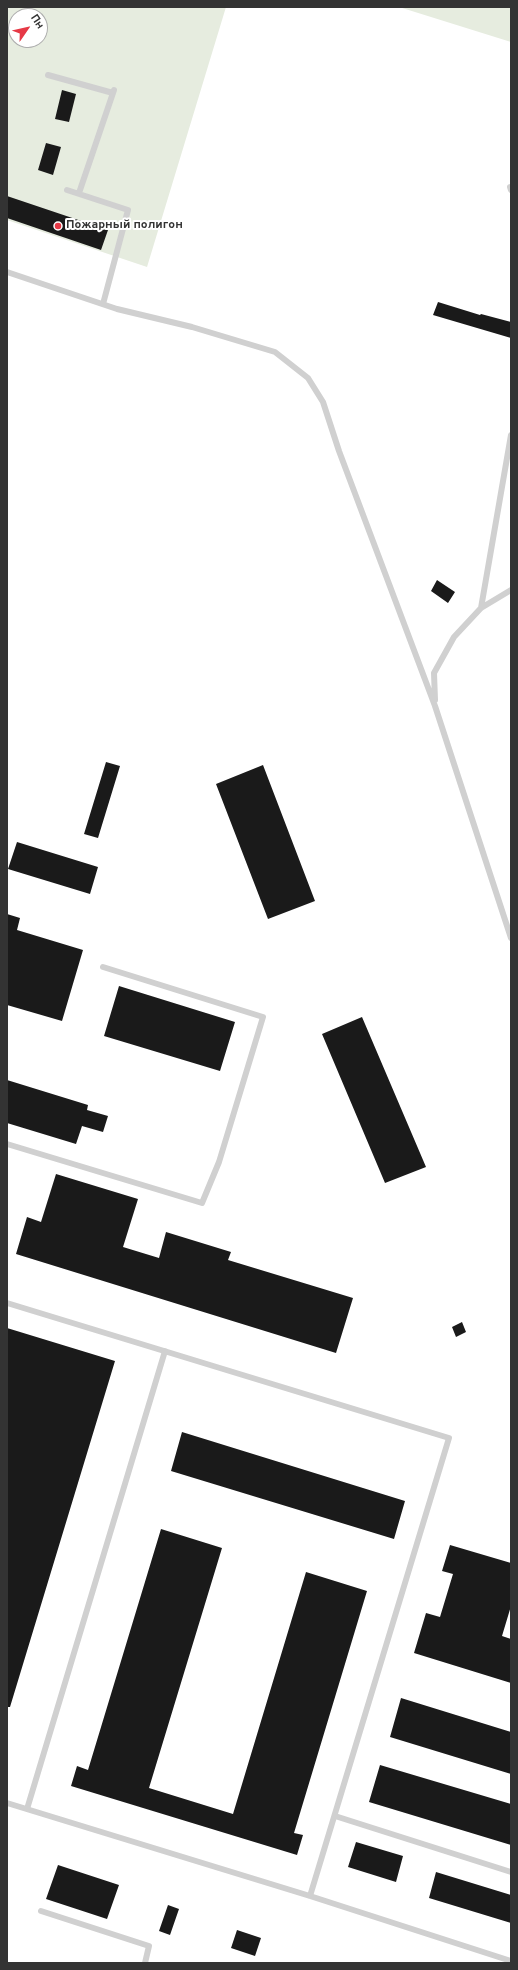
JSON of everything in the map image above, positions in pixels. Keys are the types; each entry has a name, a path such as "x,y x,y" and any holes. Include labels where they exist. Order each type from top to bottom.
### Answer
{"lane":[{"path":"48,75 113,92 79,193"},
{"path":"68,190 128,210 103,304"},
{"path":"8,274 103,304 192,327 275,352 308,378 323,402 341,458 435,706 511,938"},
{"path":"481,608 511,435"},
{"path":"435,706 434,673 454,637 481,608 511,590"},
{"path":"7,1144 202,1204 219,1162 264,1018 103,967"},
{"path":"7,1303 449,1438 310,1896"},
{"path":"27,1809 166,1351"},
{"path":"7,1803 310,1896 511,1961"},
{"path":"335,1816 511,1872"},
{"path":"41,1910 149,1946 145,1963"}],"shaded area":[{"path":"7,7 226,7 147,267 7,220"},
{"path":"399,7 511,7 511,42"}],"building":[{"path":"62,90 76,94 69,122 55,119"},
{"path":"46,143 61,147 53,175 38,170"},
{"path":"7,196 108,230 101,250 7,218"},
{"path":"438,302 480,315 511,322 511,338 433,315"},
{"path":"437,580 455,592 448,603 431,591"},
{"path":"106,762 120,766 98,838 84,834"},
{"path":"263,765 315,901 268,919 216,784"},
{"path":"17,842 98,867 90,894 8,869"},
{"path":"7,914 20,918 17,930 83,950 62,1021 7,1005"},
{"path":"119,986 235,1022 220,1071 104,1036"},
{"path":"362,1017 426,1167 385,1183 322,1034"},
{"path":"7,1080 88,1105 87,1110 108,1116 103,1132 82,1126 76,1144 7,1123"},
{"path":"56,1174 138,1199 123,1247 159,1258 166,1232 231,1252 228,1260 353,1298 336,1353 16,1254 27,1217 41,1222"},
{"path":"462,1322 466,1332 456,1337 452,1327"},
{"path":"7,1328 115,1361 10,1707 7,1707"},
{"path":"182,1432 405,1501 394,1539 171,1471"},
{"path":"161,1529 222,1548 149,1788 233,1814 306,1572 367,1591 294,1833 303,1835 297,1855 71,1786 77,1766 88,1770"},
{"path":"450,1545 511,1563 511,1606 502,1636 511,1639 511,1683 414,1653 426,1613 440,1617 453,1574 442,1571"},
{"path":"401,1698 511,1732 511,1774 390,1737"},
{"path":"380,1765 511,1804 511,1845 369,1802"},
{"path":"356,1842 403,1856 396,1882 348,1867"},
{"path":"58,1865 119,1885 107,1919 46,1899"},
{"path":"436,1872 511,1895 511,1923 429,1898"},
{"path":"168,1905 179,1909 170,1935 159,1931"},
{"path":"237,1930 261,1938 255,1956 231,1948"}],"place":[{"name":"Пожарный полигон","path":"58,226"}]}
